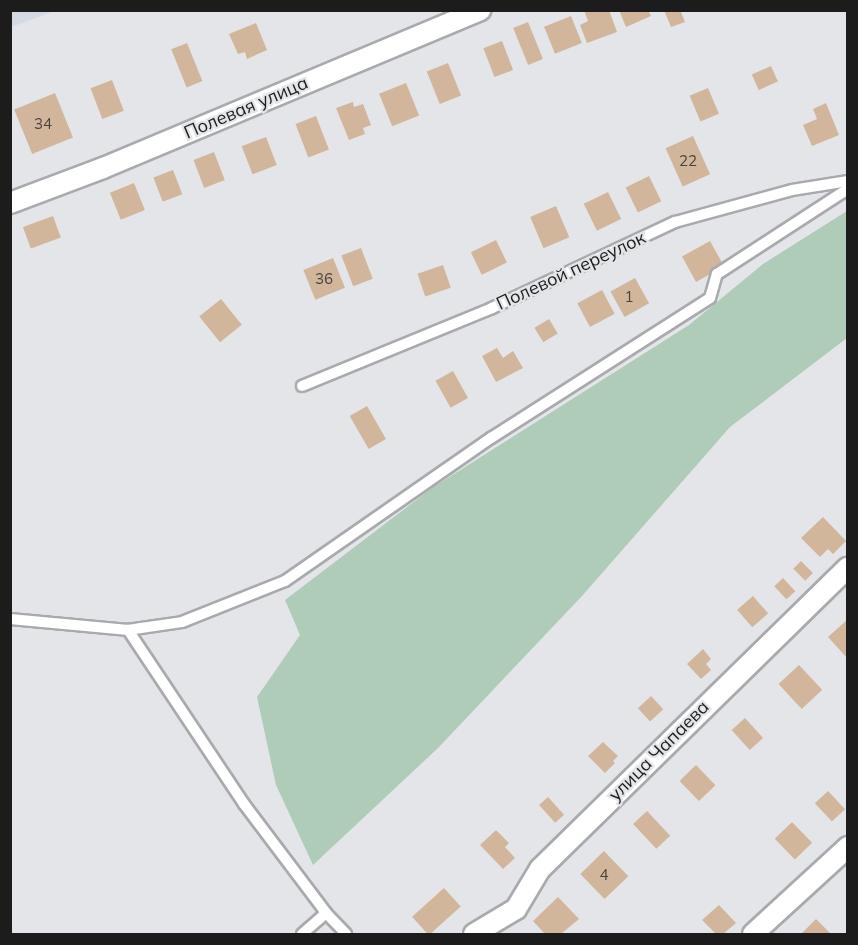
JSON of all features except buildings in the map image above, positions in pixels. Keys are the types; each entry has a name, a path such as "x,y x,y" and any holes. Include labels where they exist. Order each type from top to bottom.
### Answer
{"street":[{"name":"Полевая улица","path":"10,203 103,168 480,10"},
{"name":"улица Чапаева","path":"474,934 516,909 540,869 848,567"},
{"path":"753,934 848,847"}],"lane":[{"name":"Полевой переулок","path":"302,386 492,308 675,222 792,189 848,181"},
{"path":"10,619 128,630 182,622 285,581 491,438 710,298 717,274 848,189"},
{"path":"128,630 243,804 326,913 345,934"},
{"path":"302,934 326,913"}],"shaded area":[{"path":"11,10 55,10 55,11 11,27"}],"green space":[{"path":"847,211 847,338 730,427 582,596 438,748 313,865 276,785 257,697 300,635 285,600 432,488 689,325 763,264"}]}
